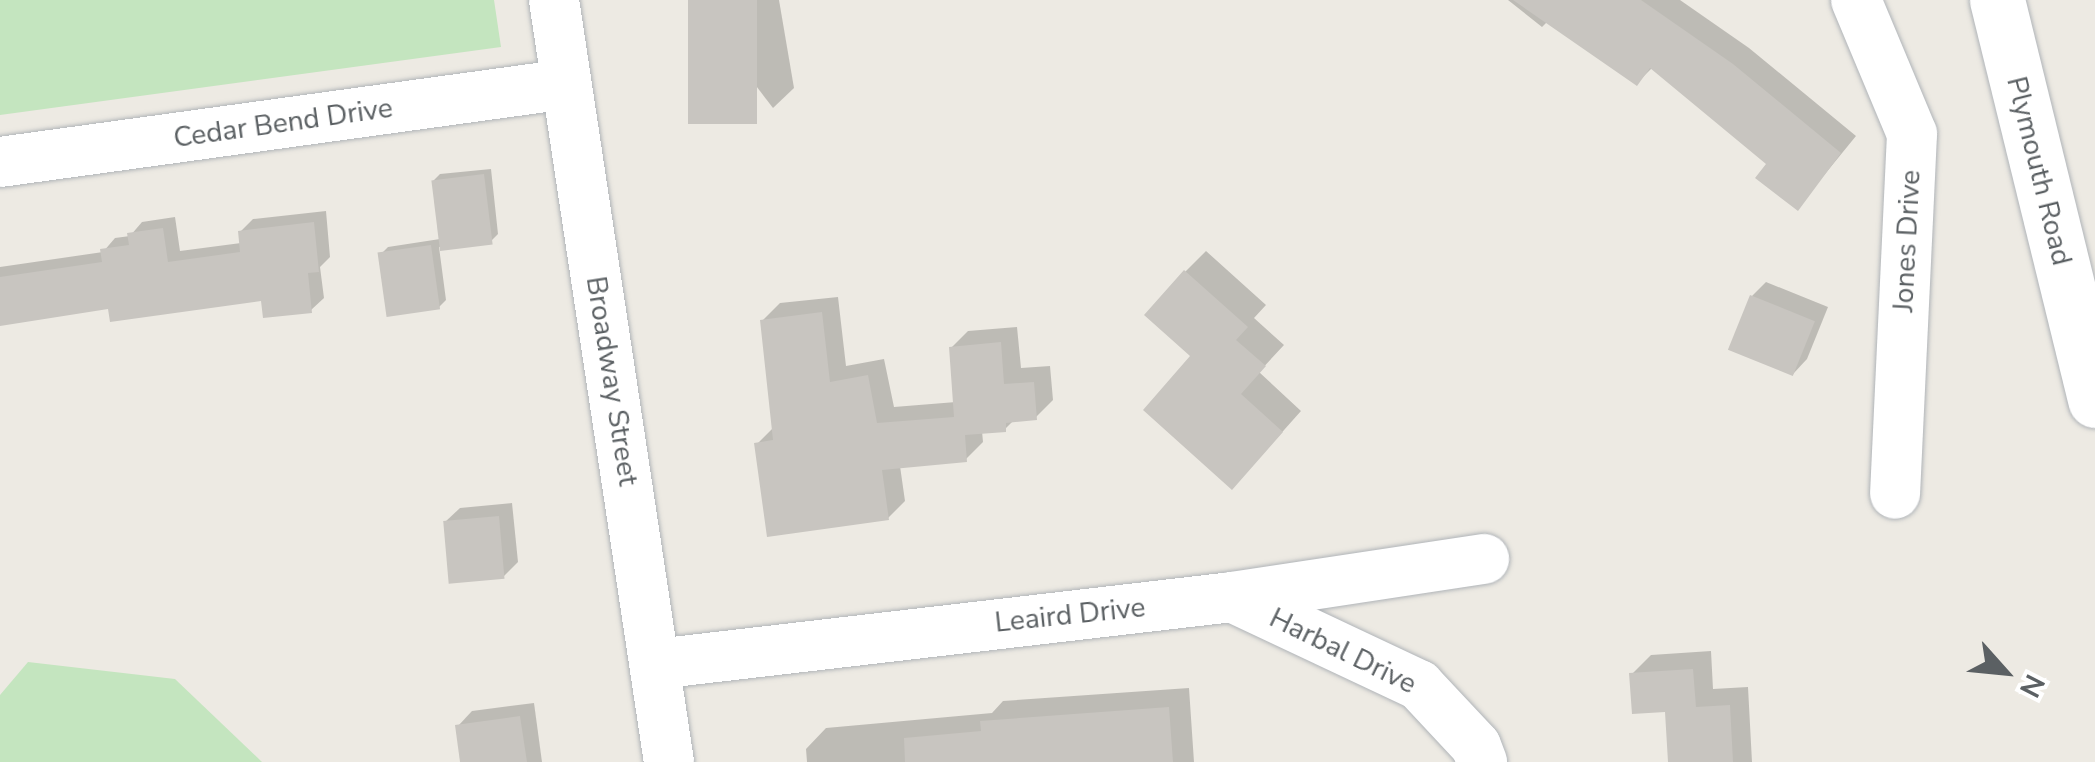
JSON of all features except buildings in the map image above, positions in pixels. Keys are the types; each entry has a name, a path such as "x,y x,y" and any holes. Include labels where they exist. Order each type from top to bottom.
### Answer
{"main road":[{"name":"Plymouth Road","path":"1997,0 2095,400"}],"street":[{"name":"Broadway Street","path":"554,0 669,762"},
{"name":"Jones Drive","path":"1856,0 1912,134 1895,494"},
{"name":"Cedar Bend Drive","path":"0,162 567,84"},
{"name":"Leaird Drive","path":"656,664 1232,597 1484,559"},
{"name":"Harbal Drive","path":"1232,597 1420,686 1476,746 1482,762"}],"green space":[{"path":"0,0 494,0 501,47 0,115"},
{"path":"28,662 175,679 262,762 0,762 0,695"}]}
